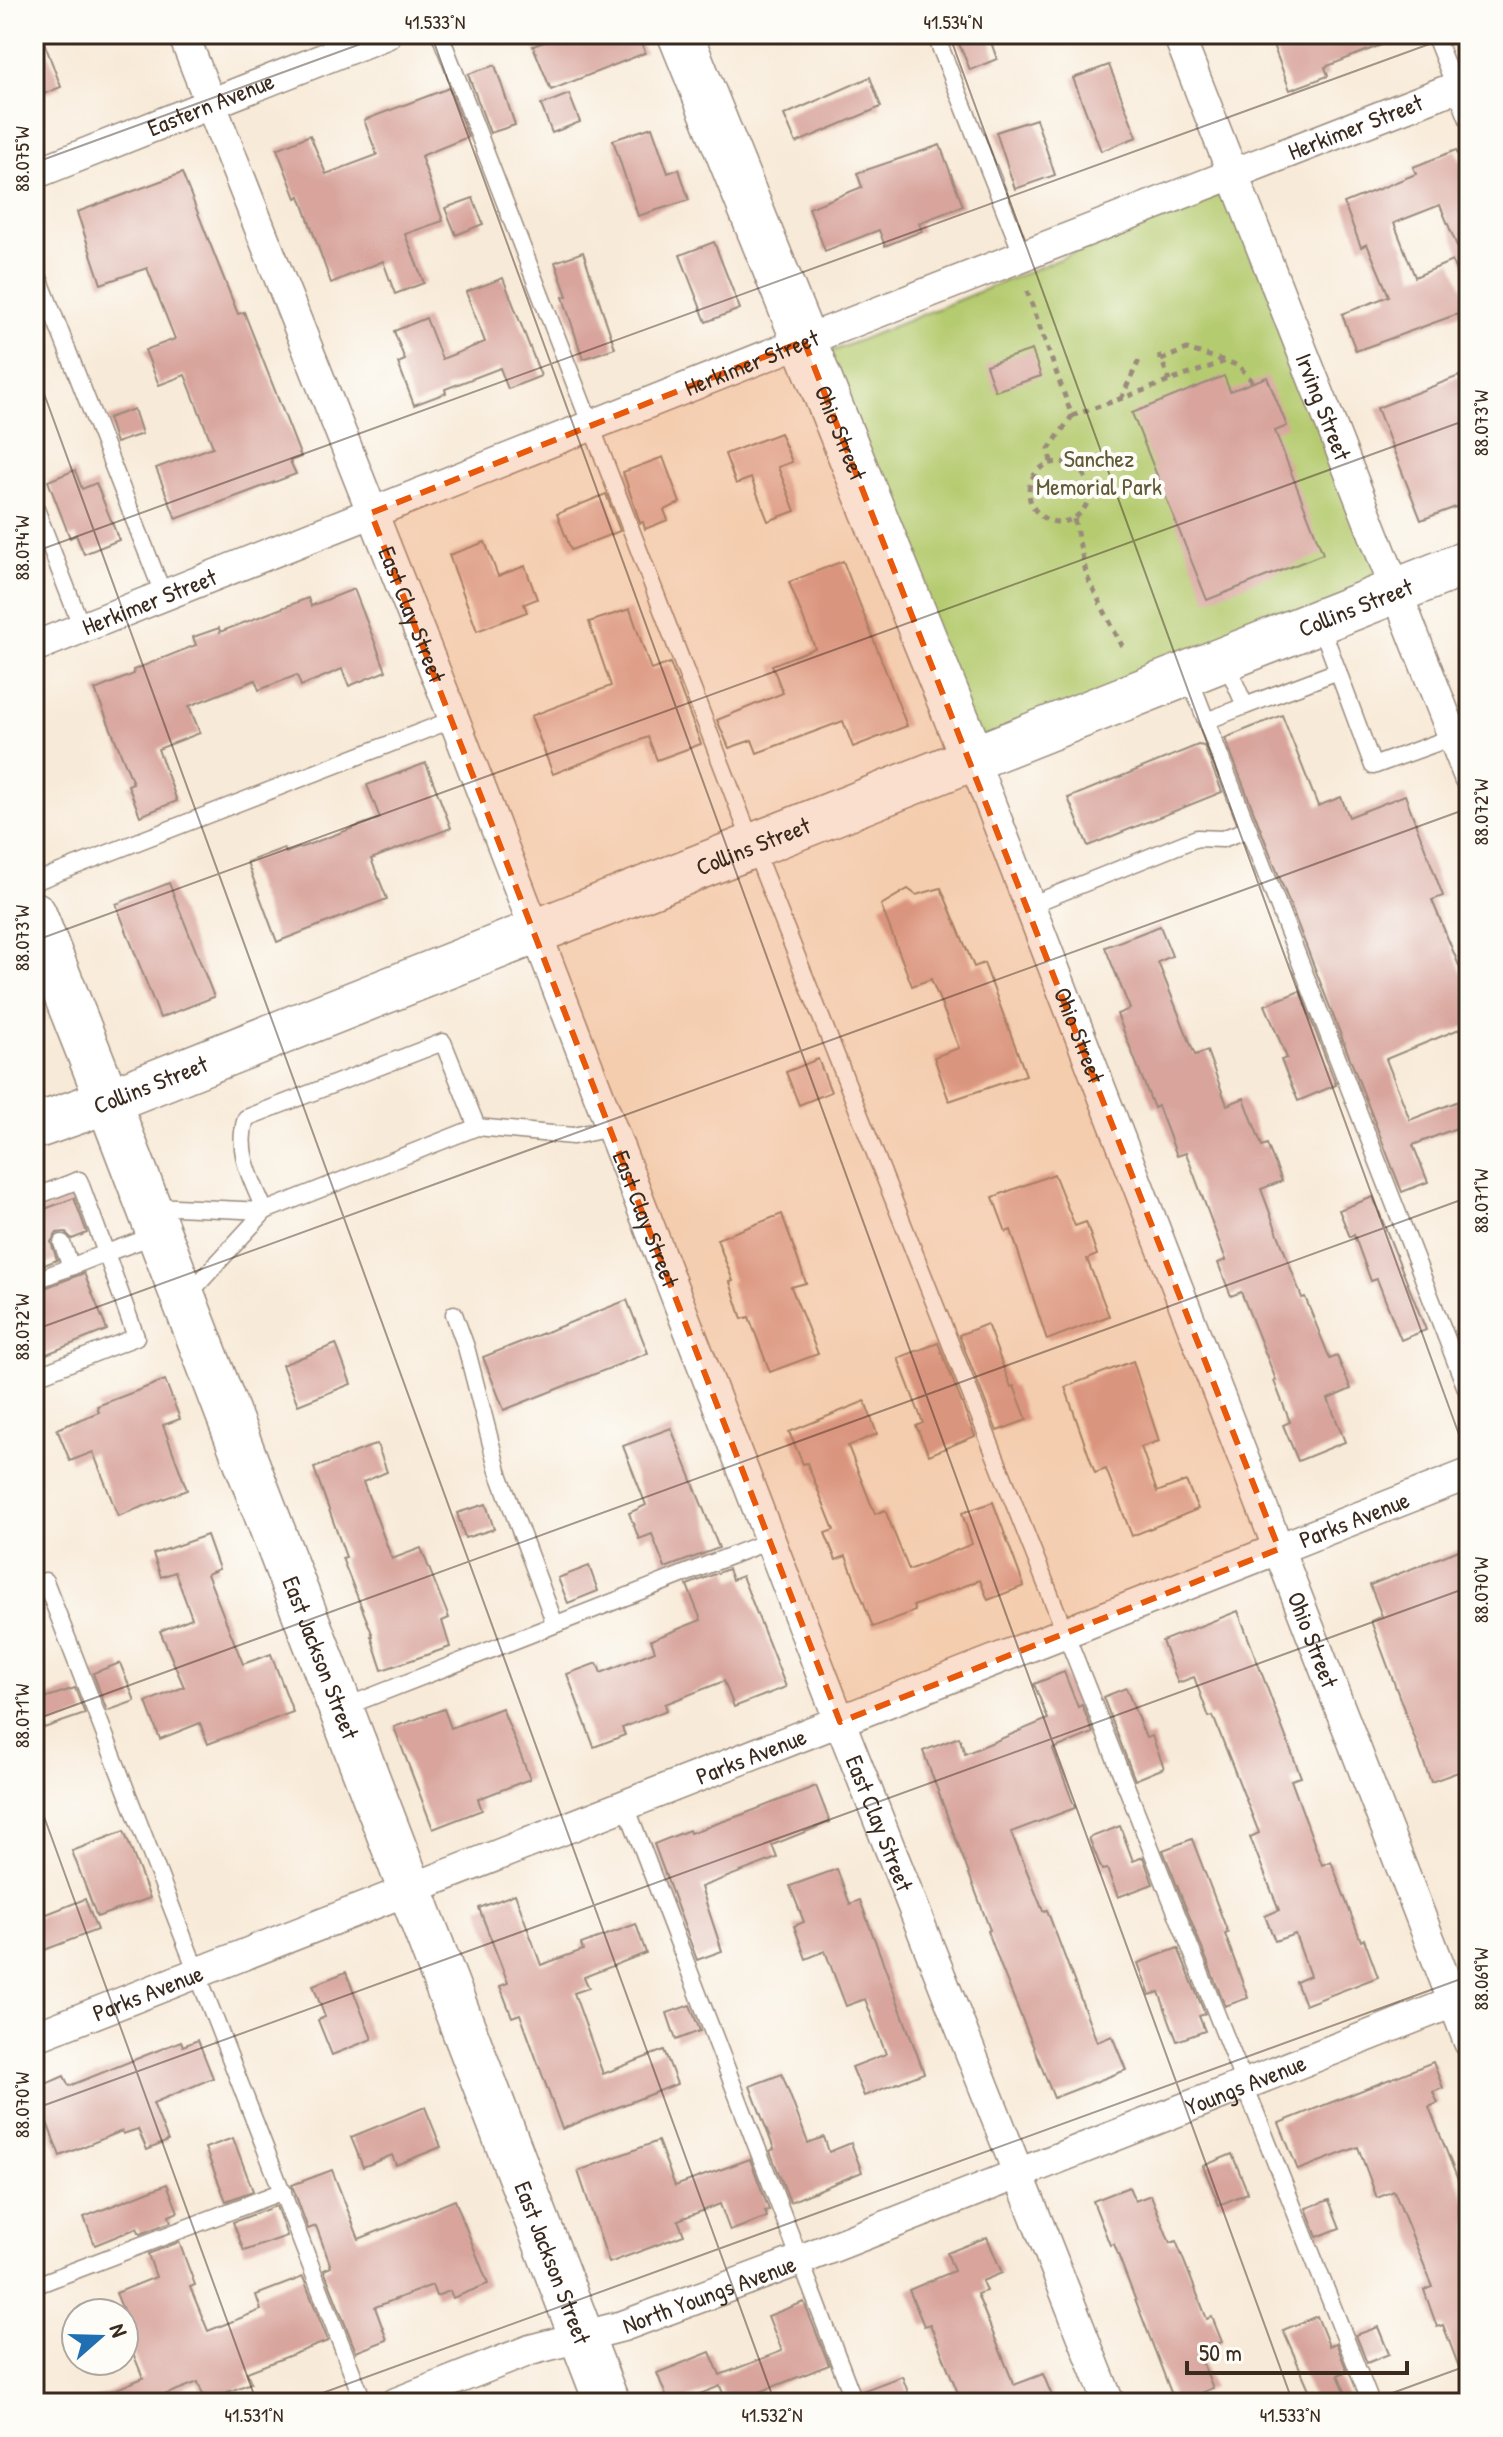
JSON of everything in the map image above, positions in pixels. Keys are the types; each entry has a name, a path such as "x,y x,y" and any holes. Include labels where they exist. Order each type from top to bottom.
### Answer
{"main road":[{"name":"Ohio Street","path":"680,34 973,759"},
{"name":"Collins Street","path":"34,1127 108,1101 1469,562"},
{"name":"East Jackson Street","path":"34,914 42,959 108,1101 607,2403"}],"street":[{"name":"East Clay Street","path":"183,34 454,719 840,1722 1109,2403"},
{"name":"Eastern Avenue","path":"34,174 386,34"},
{"name":"Irving Street","path":"1178,34 1469,777"},
{"name":"Herkimer Street","path":"34,647 1462,84"},
{"name":"Ohio Street","path":"973,759 1279,1549 1462,1998 1469,2042"},
{"name":"Parks Avenue","path":"34,2037 1469,1474"},
{"name":"Youngs Avenue","path":"1020,2173 1462,1998"},
{"name":"North Youngs Avenue","path":"396,2403 530,2350 623,2326 1020,2173"}],"lane":[{"path":"440,34 753,846 1371,2403"},
{"path":"935,34 1023,256"},
{"path":"1434,34 1462,84 1469,122"},
{"path":"34,265 164,596"},
{"path":"34,504 82,628"},
{"path":"1319,621 1373,766 1453,737"},
{"path":"1206,666 1245,706"},
{"path":"1206,666 1206,721 1469,1396"},
{"path":"1206,721 1338,671"},
{"path":"34,882 454,719"},
{"path":"1030,905 1197,838 1222,839 1249,829"},
{"path":"265,1211 243,1159 241,1135 246,1118 443,1042 477,1127"},
{"path":"34,1261 37,1280 106,1253 153,1220 265,1211 477,1127 573,1136 611,1128"},
{"path":"34,1377 136,1337 79,1180 42,1199"},
{"path":"184,1300 265,1211"},
{"path":"62,1243 71,1267"},
{"path":"454,1314 466,1347 498,1471 555,1624"},
{"path":"340,1709 771,1540"},
{"path":"34,1585 45,1581 364,2403"},
{"path":"626,1806 855,2403"},
{"path":"34,2286 283,2191"}],"path":[{"path":"1027,291 1072,416"},
{"path":"1170,381 1160,357 1187,349 1239,366 1253,382"},
{"path":"1121,399 1141,356"},
{"path":"1051,463 1049,449 1072,416 1226,361"},
{"path":"1051,463 1072,464 1087,479 1089,499 1085,509 1074,519 1059,523 1050,521 1041,517 1030,501 1030,482 1042,467 1051,463"},
{"path":"1074,519 1087,577 1122,646"}],"highlighted area":[{"path":"804,341 1279,1549 840,1722 371,513"}],"green space":[{"name":"Sanchez Memorial Park","path":"1229,190 1389,588 977,745 818,357"}],"building":[{"path":"34,34 41,34 61,87 34,98"},
{"path":"544,34 638,34 645,53 551,90 533,46 547,41"},
{"path":"955,34 988,34 997,59 970,70"},
{"path":"1269,34 1404,36 1325,67 1328,76 1290,90"},
{"path":"495,65 515,125 490,133 468,74"},
{"path":"1109,65 1137,137 1101,151 1073,78"},
{"path":"870,77 881,107 796,143 784,115"},
{"path":"449,88 468,137 421,156 443,221 405,234 424,283 395,294 383,261 331,283 300,196 296,198 277,149 310,135 326,174 377,155 364,120"},
{"path":"569,94 580,122 552,133 541,105"},
{"path":"1036,119 1055,175 1015,189 996,132"},
{"path":"652,127 668,173 679,169 689,200 638,216 613,140"},
{"path":"940,145 963,206 919,223 922,231 885,246 879,230 825,251 809,208 862,187 857,173"},
{"path":"1456,150 1469,183 1469,275 1440,205 1394,223 1415,277 1452,261 1469,310 1356,351 1342,314 1389,296 1367,244 1361,247 1344,203 1416,174 1413,167"},
{"path":"182,173 238,314 244,312 301,457 290,461 296,474 176,519 156,468 213,447 185,375 159,385 145,350 175,339 147,268 101,284 77,212"},
{"path":"473,198 483,224 456,235 445,208"},
{"path":"714,242 740,309 706,322 680,255"},
{"path":"583,252 615,348 583,359 555,262"},
{"path":"503,278 541,376 508,389 500,368 445,389 446,393 414,405 398,363 405,360 394,331 426,318 442,359 485,342 466,292"},
{"path":"1032,350 1041,376 995,391 986,365"},
{"path":"1224,376 1230,391 1267,377 1287,426 1275,431 1323,554 1207,600 1132,413"},
{"path":"1459,376 1469,401 1469,502 1421,520 1377,408"},
{"path":"134,409 142,434 116,443 108,418"},
{"path":"780,433 792,462 778,467 795,511 768,521 751,478 736,484 725,454"},
{"path":"663,457 680,503 664,510 668,520 645,529 643,522 640,523 623,472"},
{"path":"75,470 82,489 96,483 119,540 84,554 76,535 70,538 48,481"},
{"path":"606,494 620,531 571,550 557,514"},
{"path":"485,542 498,576 525,566 537,599 524,604 527,612 477,631 449,555"},
{"path":"843,561 907,726 853,747 843,721 757,753 752,740 729,748 717,720 783,693 772,665 815,648 789,582"},
{"path":"354,589 386,671 349,686 342,669 301,686 297,675 259,690 255,680 189,706 200,733 158,749 177,801 140,816 128,785 133,783 95,690 134,674 133,670 196,645 193,637 219,628 220,632 308,598 311,606"},
{"path":"630,609 651,670 670,663 701,744 657,760 648,737 553,774 531,716 611,686 589,622"},
{"path":"1282,715 1318,806 1341,797 1349,817 1405,795 1443,896 1432,900 1469,990 1469,1025 1386,1059 1410,1120 1469,1097 1469,1123 1413,1145 1428,1182 1402,1192 1225,738"},
{"path":"1198,745 1204,746 1222,792 1088,846 1068,798"},
{"path":"426,763 451,828 371,859 387,899 277,942 247,862 284,848 286,853 380,818 367,785"},
{"path":"169,883 214,997 160,1018 116,904"},
{"path":"941,888 974,967 984,963 1026,1075 949,1101 934,1057 959,1048 931,979 912,986 881,905 908,889 916,895"},
{"path":"1160,926 1172,956 1158,962 1195,1055 1207,1051 1227,1105 1244,1098 1262,1146 1267,1144 1282,1181 1261,1189 1302,1298 1305,1297 1330,1359 1337,1356 1351,1389 1328,1399 1345,1442 1298,1461 1283,1425 1290,1422 1276,1380 1241,1292 1231,1296 1218,1263 1226,1260 1186,1153 1177,1156 1158,1106 1154,1108 1117,1014 1130,1009 1105,947"},
{"path":"1300,991 1336,1085 1298,1101 1281,1060 1287,1058 1265,1005"},
{"path":"818,1059 831,1092 799,1105 786,1072"},
{"path":"1054,1174 1075,1226 1086,1222 1097,1255 1087,1259 1109,1316 1047,1340 1011,1230 1006,1232 993,1197"},
{"path":"1373,1197 1426,1330 1401,1340 1377,1279 1371,1281 1354,1235 1350,1237 1339,1210"},
{"path":"74,1198 87,1233 72,1239 65,1232 57,1233 51,1242 57,1260 34,1269 34,1213"},
{"path":"782,1214 806,1283 791,1287 818,1354 770,1372 749,1317 742,1319 730,1282 733,1281 717,1239"},
{"path":"84,1273 107,1330 34,1359 34,1292"},
{"path":"627,1300 648,1353 504,1410 483,1357"},
{"path":"987,1324 1027,1420 997,1431 959,1335"},
{"path":"938,1343 975,1436 929,1455 916,1426 923,1423 898,1358"},
{"path":"336,1344 351,1384 298,1405 282,1365"},
{"path":"1133,1361 1159,1441 1141,1447 1157,1492 1186,1481 1198,1509 1132,1536 1106,1469 1095,1473 1065,1387"},
{"path":"165,1380 180,1419 163,1425 187,1490 118,1516 93,1452 70,1461 57,1429 99,1412 97,1406"},
{"path":"865,1401 877,1434 848,1446 875,1514 885,1510 909,1570 972,1544 962,1513 993,1502 1024,1586 988,1600 980,1580 913,1606 915,1611 873,1627 846,1556 836,1560 825,1533 834,1530 807,1463 803,1464 789,1432"},
{"path":"671,1428 719,1548 665,1568 652,1534 639,1539 629,1513 646,1505 623,1446"},
{"path":"377,1444 387,1472 363,1482 392,1559 421,1548 449,1618 442,1621 450,1647 382,1670 314,1468"},
{"path":"486,1504 494,1529 465,1538 457,1513"},
{"path":"207,1535 219,1569 207,1574 243,1664 271,1654 293,1712 208,1744 200,1723 160,1739 146,1702 184,1687 160,1631 192,1618 175,1572 161,1577 153,1554"},
{"path":"1469,1546 1469,1768 1431,1782 1371,1621 1382,1616 1370,1585"},
{"path":"589,1566 598,1591 568,1603 558,1578"},
{"path":"728,1569 732,1580 742,1576 786,1687 734,1707 724,1681 665,1704 667,1710 622,1728 625,1735 594,1747 567,1674 597,1663 601,1673 655,1651 651,1640 701,1620 687,1585"},
{"path":"1238,1611 1301,1777 1291,1780 1322,1865 1331,1861 1378,1977 1305,2005 1296,1982 1310,1976 1295,1934 1275,1941 1265,1916 1279,1910 1250,1837 1259,1833 1213,1716 1209,1717 1194,1677 1178,1683 1162,1641"},
{"path":"120,1663 135,1701 107,1711 93,1673"},
{"path":"1064,1672 1093,1733 1053,1749 1075,1808 1011,1832 1043,1911 1047,1910 1097,2042 1112,2036 1126,2070 1054,2098 1000,1964 923,1751 959,1737 965,1754 1048,1719 1034,1684"},
{"path":"75,1688 85,1714 44,1728 35,1701"},
{"path":"1126,1688 1146,1738 1152,1736 1164,1768 1135,1780 1103,1697"},
{"path":"502,1708 530,1779 478,1799 482,1810 433,1829 394,1727 444,1709 451,1728"},
{"path":"816,1786 830,1822 772,1845 777,1858 701,1887 722,1951 697,1960 654,1844"},
{"path":"1120,1826 1133,1861 1143,1857 1153,1884 1118,1897 1107,1869 1102,1870 1089,1838"},
{"path":"124,1831 150,1898 97,1917 72,1851"},
{"path":"1192,1839 1228,1933 1225,1934 1248,1998 1225,2006 1163,1850"},
{"path":"837,1869 850,1904 860,1900 924,2073 864,2096 852,2067 886,2054 865,1999 846,2006 825,1951 806,1959 794,1926 804,1922 790,1886"},
{"path":"515,1894 541,1965 583,1950 581,1944 636,1924 646,1953 584,1977 589,1988 574,1993 603,2074 664,2050 677,2084 562,2129 520,2014 512,2017 500,1986 508,1983 479,1908"},
{"path":"85,1899 97,1930 34,1954 34,1919"},
{"path":"1178,1948 1205,2014 1199,2016 1205,2031 1177,2041 1159,1992 1150,1995 1138,1963"},
{"path":"346,1972 372,2039 332,2055 318,2020 325,2017 313,1985"},
{"path":"690,2005 700,2031 676,2040 667,2013"},
{"path":"198,2040 213,2078 153,2103 168,2141 147,2150 138,2129 123,2134 122,2131 60,2156 34,2089 64,2076 69,2086 181,2041 183,2046"},
{"path":"1433,2062 1443,2088 1433,2092 1438,2103 1429,2107 1469,2208 1469,2388 1443,2325 1437,2327 1424,2290 1433,2287 1394,2191 1377,2198 1358,2147 1298,2170 1279,2123"},
{"path":"782,2074 808,2143 824,2137 829,2152 851,2143 862,2172 790,2202 750,2086"},
{"path":"425,2107 441,2147 396,2165 392,2155 363,2167 351,2137"},
{"path":"233,2138 253,2191 226,2201 205,2148"},
{"path":"658,2141 675,2186 750,2159 769,2210 765,2211 767,2217 730,2231 720,2204 678,2220 684,2235 609,2263 578,2171"},
{"path":"1232,2154 1248,2193 1219,2205 1203,2166"},
{"path":"332,2170 359,2239 455,2200 488,2284 453,2298 450,2291 436,2296 432,2285 375,2307 387,2340 356,2352 324,2270 331,2267 316,2226 308,2229 292,2185"},
{"path":"167,2184 178,2212 169,2216 171,2222 140,2234 137,2228 95,2245 84,2217"},
{"path":"1129,2187 1135,2201 1151,2195 1170,2243 1176,2241 1207,2319 1212,2317 1222,2342 1198,2352 1213,2388 1175,2403 1114,2244 1110,2245 1093,2201"},
{"path":"1329,2200 1340,2228 1317,2237 1306,2208"},
{"path":"276,2206 287,2236 244,2251 233,2222"},
{"path":"987,2237 1002,2273 982,2281 986,2291 977,2294 1014,2385 1043,2374 1055,2403 962,2403 930,2324 924,2326 909,2290 954,2271 947,2253"},
{"path":"179,2242 195,2285 190,2287 208,2331 261,2310 256,2295 303,2277 328,2341 247,2372 251,2383 205,2401 198,2382 144,2403 84,2403 143,2378 140,2370 140,2297 118,2297 116,2293 156,2277 148,2254"},
{"path":"804,2302 829,2365 752,2395 755,2403 727,2403 720,2386 677,2403 669,2403 657,2373 710,2352 720,2375 782,2351 768,2316"},
{"path":"1317,2316 1329,2346 1336,2343 1347,2371 1338,2375 1350,2403 1315,2403 1283,2330"},
{"path":"1378,2327 1389,2354 1367,2363 1356,2335"},
{"path":"902,2376 912,2403 866,2403 862,2391"}]}
